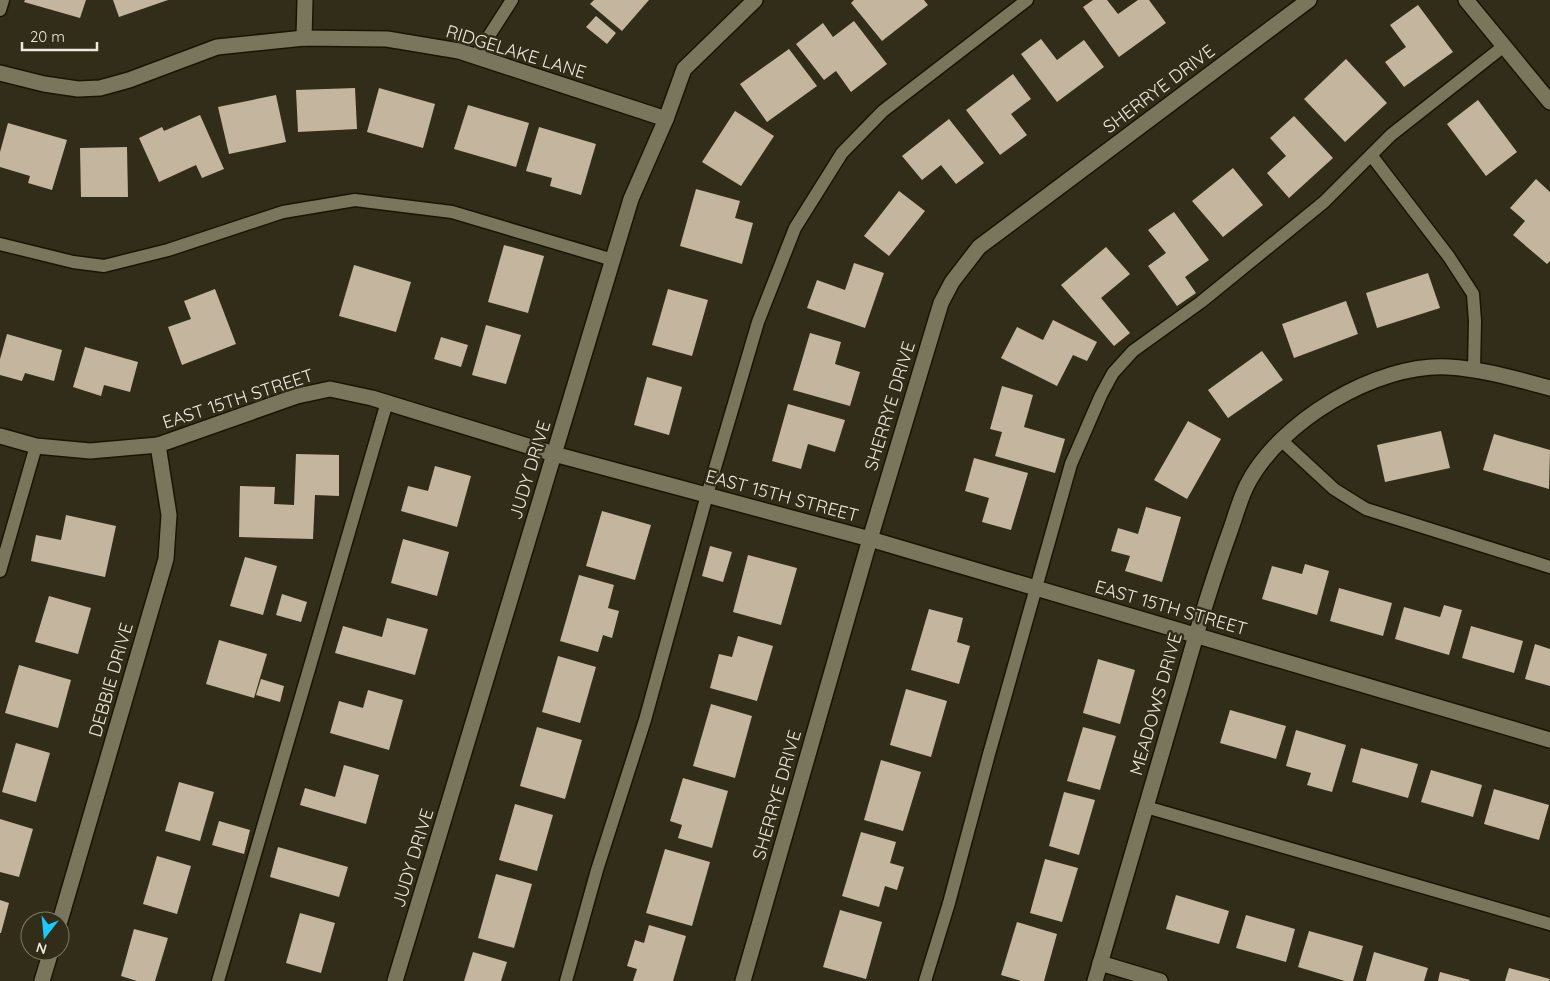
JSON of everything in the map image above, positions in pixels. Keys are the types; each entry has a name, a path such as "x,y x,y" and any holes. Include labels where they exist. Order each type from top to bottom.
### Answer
{"street":[{"path":"304,38 305,0"},
{"name":"JUDY DRIVE","path":"395,981 631,199 666,119 684,69 755,0"},
{"name":"SHERRYE DRIVE","path":"743,981 870,539 941,303 952,282 979,247 1309,0"},
{"path":"1466,0 1550,102"},
{"name":"RIDGELAKE LANE","path":"0,73 44,84 78,89 100,88 129,80 217,47 304,38 387,39 459,51 666,119"},
{"name":"MEADOWS DRIVE","path":"1095,981 1210,585 1246,486 1266,454 1302,421 1336,398 1411,369 1446,367 1491,372 1550,388"},
{"name":"EAST 15TH STREET","path":"0,436 36,446 90,451 158,445 297,396 330,389 387,402 554,454 870,539 1550,740"},
{"name":"DEBBIE DRIVE","path":"63,911 166,559 169,515 158,445"},
{"path":"42,981 48,961"},
{"path":"1100,963 1160,981"}],"lane":[{"path":"0,10 3,0"},
{"path":"476,56 512,0"},
{"path":"566,981 597,870 645,720 707,495 758,322 795,228 842,153 883,111 1028,0"},
{"path":"925,981 949,903 989,754 1072,464 1101,395 1114,373 1133,351 1201,302 1324,202 1391,135 1504,46"},
{"path":"1371,155 1449,256 1473,294 1475,321 1474,370"},
{"path":"0,244 73,262 104,266 168,250 284,212 355,200 452,212 613,260"},
{"path":"218,981 387,402"},
{"path":"1281,440 1334,489 1366,509 1550,567"},
{"path":"0,572 36,446"},
{"path":"1146,807 1550,924"}],"building":[{"path":"25,0 86,0 80,18 24,2"},
{"path":"113,0 168,0 119,17"},
{"path":"594,0 649,0 622,31 590,4"},
{"path":"854,0 924,0 928,5 882,41 851,3"},
{"path":"1093,0 1107,0 1118,14 1138,0 1149,0 1166,23 1119,57 1083,7"},
{"path":"1418,5 1453,52 1404,87 1385,62 1406,47 1390,25"},
{"path":"596,16 616,33 607,44 586,27"},
{"path":"854,21 887,64 851,92 836,71 824,80 796,44 823,23 833,37"},
{"path":"1041,39 1057,60 1084,40 1104,67 1057,102 1021,54"},
{"path":"789,49 817,86 767,122 740,84"},
{"path":"1346,59 1387,103 1345,142 1304,99"},
{"path":"1013,74 1031,99 1011,114 1027,135 1000,155 966,110"},
{"path":"355,88 357,129 298,132 296,90"},
{"path":"379,88 435,104 423,148 367,132"},
{"path":"276,95 286,142 229,154 218,107"},
{"path":"1478,100 1517,152 1486,176 1447,124"},
{"path":"468,105 529,123 516,167 454,149"},
{"path":"735,111 774,136 741,186 702,162"},
{"path":"200,115 224,169 202,178 196,165 159,182 139,138 162,127 164,131"},
{"path":"1294,116 1333,158 1289,198 1267,173 1286,156 1270,138"},
{"path":"949,119 984,163 956,184 941,165 922,180 902,156"},
{"path":"8,123 67,140 52,190 28,183 30,176 0,167 0,152"},
{"path":"539,127 596,144 581,195 550,186 552,178 526,171"},
{"path":"127,147 128,197 81,197 80,148"},
{"path":"1233,168 1263,205 1223,237 1192,201"},
{"path":"1536,179 1550,192 1550,261 1547,264 1513,235 1525,221 1510,208"},
{"path":"696,189 740,201 735,218 753,223 742,264 680,246"},
{"path":"899,191 925,211 889,256 864,236"},
{"path":"1174,212 1209,260 1185,277 1196,293 1177,306 1148,266 1166,253 1148,230"},
{"path":"504,245 544,256 528,313 488,302"},
{"path":"1106,247 1130,274 1101,298 1130,333 1114,346 1061,285"},
{"path":"854,263 884,273 865,328 807,308 817,280 845,290"},
{"path":"354,265 411,282 396,332 339,316"},
{"path":"1428,273 1440,308 1377,328 1366,293"},
{"path":"215,289 236,344 182,365 168,327 191,319 184,301"},
{"path":"668,289 708,300 692,356 652,345"},
{"path":"1346,301 1358,334 1294,358 1282,324"},
{"path":"1053,320 1097,342 1087,361 1073,355 1057,386 1001,358 1017,327 1043,340"},
{"path":"486,325 521,335 506,384 472,375"},
{"path":"810,333 841,342 835,364 860,372 850,406 793,390"},
{"path":"7,334 62,350 54,381 25,373 22,381 0,375 0,359"},
{"path":"441,337 468,345 461,367 434,359"},
{"path":"85,347 138,362 130,392 104,385 101,396 73,387"},
{"path":"1262,351 1283,380 1228,418 1208,390"},
{"path":"647,377 682,387 669,435 634,425"},
{"path":"1002,386 1033,395 1024,427 1065,439 1055,473 995,456 1002,432 990,429"},
{"path":"788,404 845,420 835,452 808,444 801,469 772,461"},
{"path":"1188,421 1221,439 1187,499 1154,480"},
{"path":"1441,431 1450,468 1385,482 1377,445"},
{"path":"1494,434 1550,450 1549,489 1483,470"},
{"path":"296,454 339,455 339,496 315,495 313,539 239,537 240,486 275,487 274,504 294,505"},
{"path":"974,458 1028,473 1011,530 982,522 989,498 965,491"},
{"path":"435,466 471,476 457,527 401,511 408,486 428,491"},
{"path":"1146,507 1181,517 1162,582 1125,571 1130,556 1111,551 1118,528 1138,534"},
{"path":"602,511 651,525 635,580 586,566"},
{"path":"66,515 116,526 105,577 31,561 36,535 61,540"},
{"path":"403,539 449,552 437,596 391,583"},
{"path":"710,546 732,552 723,582 702,576"},
{"path":"748,555 797,568 781,625 733,612"},
{"path":"245,557 277,566 263,615 230,606"},
{"path":"1305,564 1329,571 1317,615 1262,599 1272,566 1302,574"},
{"path":"579,575 614,585 608,608 619,611 612,638 603,635 598,652 560,641"},
{"path":"1339,588 1392,603 1383,636 1330,621"},
{"path":"282,594 307,602 301,622 276,615"},
{"path":"49,596 91,608 78,654 35,642"},
{"path":"1444,605 1462,610 1449,655 1395,639 1404,607 1440,617"},
{"path":"929,609 963,618 957,642 970,646 959,684 911,670"},
{"path":"387,618 428,629 415,675 335,653 343,626 382,637"},
{"path":"1471,626 1523,641 1514,673 1462,658"},
{"path":"738,636 773,646 757,701 710,688 719,654 732,657"},
{"path":"219,640 267,654 254,698 206,684"},
{"path":"1535,644 1550,649 1550,686 1525,679"},
{"path":"558,656 596,667 580,723 542,712"},
{"path":"1098,659 1135,670 1120,724 1083,713"},
{"path":"19,665 71,680 58,728 5,713"},
{"path":"261,679 284,686 280,702 256,695"},
{"path":"906,689 947,701 931,757 890,745"},
{"path":"368,690 403,700 389,750 330,733 339,701 363,708"},
{"path":"711,704 752,716 735,778 693,766"},
{"path":"1230,710 1286,726 1276,759 1220,743"},
{"path":"537,727 582,740 565,799 520,786"},
{"path":"1083,727 1116,736 1100,790 1067,781"},
{"path":"1296,730 1346,745 1332,792 1307,785 1311,773 1286,766"},
{"path":"16,743 50,753 36,802 2,792"},
{"path":"1361,748 1418,764 1408,798 1352,782"},
{"path":"881,760 921,772 903,831 864,820"},
{"path":"344,765 379,775 366,824 300,805 305,788 335,797"},
{"path":"1431,770 1482,785 1473,817 1421,802"},
{"path":"683,778 728,791 712,848 678,838 682,825 670,821"},
{"path":"179,782 214,792 200,841 165,831"},
{"path":"1494,789 1549,805 1539,840 1484,824"},
{"path":"1064,792 1095,800 1079,855 1049,846"},
{"path":"515,804 553,815 537,871 499,860"},
{"path":"0,819 33,829 19,877 0,872"},
{"path":"219,821 250,830 244,854 212,845"},
{"path":"861,832 896,842 890,863 904,867 897,890 885,886 879,907 842,896"},
{"path":"278,847 348,867 339,897 270,877"},
{"path":"665,849 710,862 692,926 646,913"},
{"path":"157,856 191,866 177,914 143,904"},
{"path":"1045,859 1078,868 1062,922 1030,913"},
{"path":"496,874 532,884 514,948 478,938"},
{"path":"1176,895 1229,911 1219,944 1166,929"},
{"path":"0,900 9,903 1,933 0,933"},
{"path":"840,910 882,922 866,979 823,967"},
{"path":"300,913 335,923 321,973 286,963"},
{"path":"1246,915 1295,929 1286,962 1236,948"},
{"path":"1017,922 1057,934 1044,981 1021,981 1001,975"},
{"path":"649,925 686,936 673,981 633,981 637,969 627,966 635,940 644,943"},
{"path":"134,929 168,938 155,981 137,981 121,976"},
{"path":"1309,931 1363,946 1353,981 1345,981 1298,967"},
{"path":"473,952 507,962 501,981 464,981"},
{"path":"1374,952 1428,968 1424,981 1366,981"},
{"path":"1509,968 1550,979 1549,981 1505,981"},
{"path":"1440,972 1470,980 1438,981"}]}
